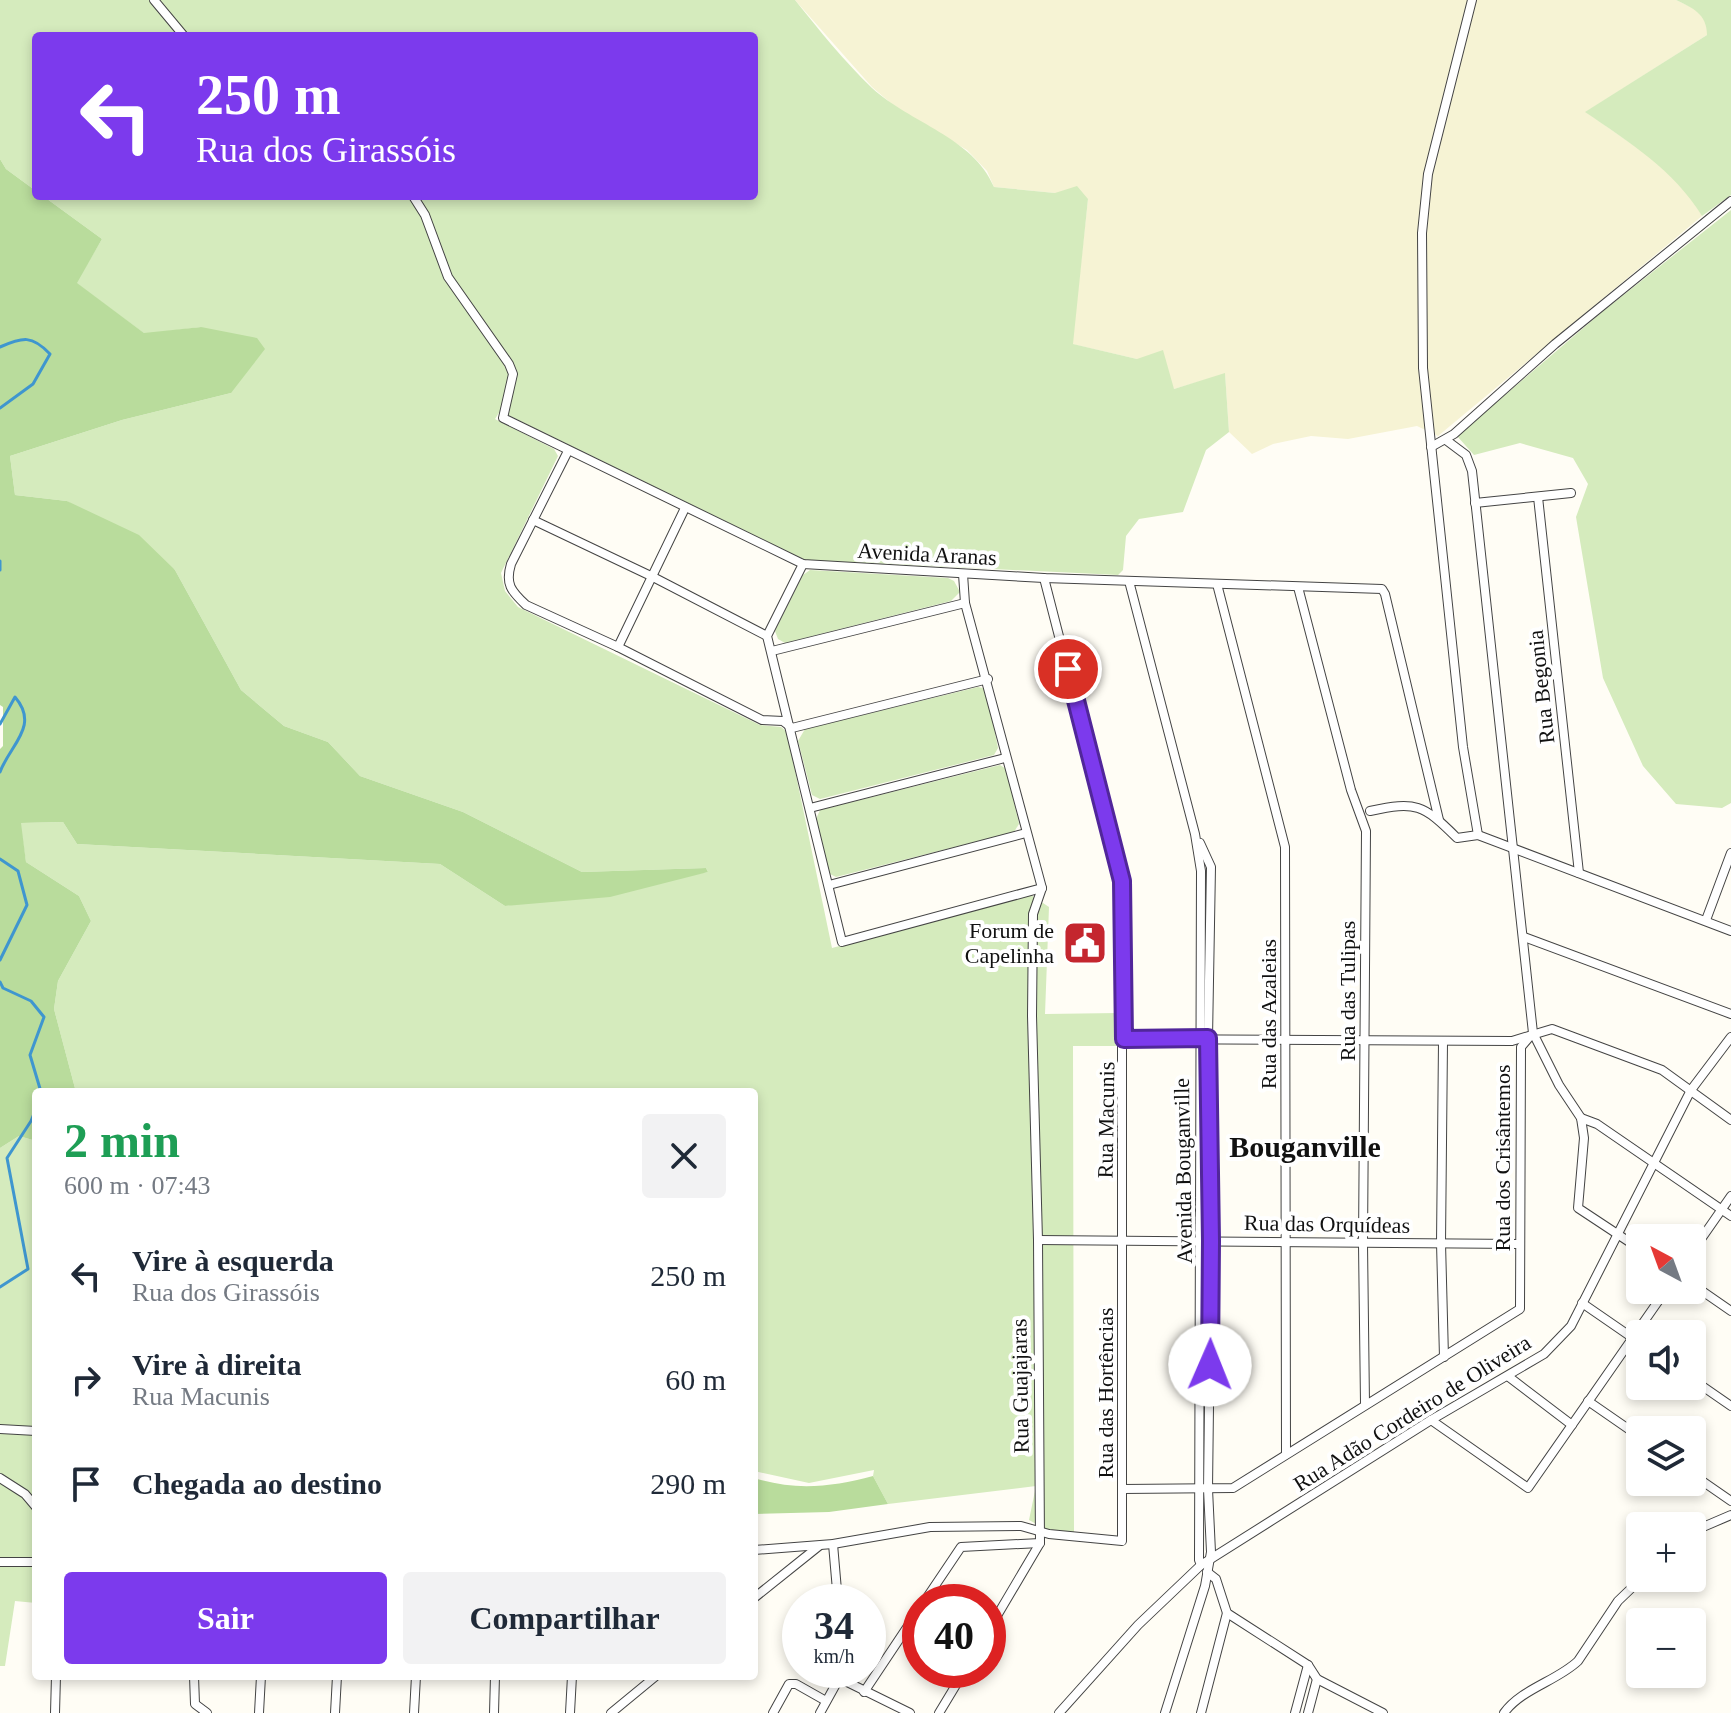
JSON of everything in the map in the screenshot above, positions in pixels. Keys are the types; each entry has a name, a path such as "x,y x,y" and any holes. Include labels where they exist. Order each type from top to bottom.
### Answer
{"street":[{"path":"154,0 181,32"},
{"path":"1472,0 1428,174 1424,202 1423,368 1463,747 1478,835"},
{"name":"Avenida Aranas","path":"416,200 425,215 448,277 509,364 513,374 503,418 803,564 1044,578 1382,589 1439,820"},
{"path":"1431,447 1446,440 1555,344 1731,201"},
{"name":"Rua dos Crisântemos","path":"1123,1489 1233,1488 1520,1309 1521,1047 1533,1033 1472,471 1466,455 1446,440"},
{"path":"568,451 507,578 514,594 526,605 618,647 762,720 783,721 792,728"},
{"path":"1475,503 1571,493"},
{"name":"Rua Begonia","path":"1538,497 1579,873"},
{"path":"618,647 685,508"},
{"path":"533,520 767,636 842,942 1042,888 965,603 963,574"},
{"path":"767,636 803,564"},
{"name":"Rua Macunis","path":"1044,578 1122,881 1123,1239"},
{"name":"Avenida Bouganville","path":"1129,581 1195,834 1211,867 1204,1038 1207,1242 1204,1488 1199,1560 1206,1566"},
{"name":"Rua das Azaleias","path":"1217,584 1285,847 1286,1453"},
{"name":"Rua das Tulipas","path":"1298,587 1351,790 1366,831 1365,1404"},
{"path":"772,651 965,603"},
{"path":"792,728 988,679"},
{"path":"810,808 1005,758"},
{"path":"1370,811 1402,804 1417,807 1439,820 1457,838 1478,835 1731,931"},
{"path":"829,885 1026,833"},
{"path":"1706,920 1731,853"},
{"name":"Rua Guajajaras","path":"1040,1543 1032,928 1033,914 1042,888"},
{"path":"1524,937 1731,1014"},
{"path":"1124,1039 1512,1041 1552,1029 1662,1070 1731,1119"},
{"path":"1533,1033 1559,1085 1581,1118 1584,1138 1578,1208 1626,1239"},
{"name":"Rua Adão Cordeiro de Oliveira","path":"1059,1713 1138,1625 1206,1566 1431,1420 1544,1354 1571,1326 1691,1090 1731,1037"},
{"path":"1443,1042 1441,1243 1444,1357"},
{"path":"1581,1118 1597,1124 1731,1216"},
{"path":"1706,1232 1731,1196"},
{"name":"Rua das Hortências","path":"1040,1532 1122,1541 1123,1239"},
{"name":"Rua das Orquídeas","path":"1038,1240 1519,1244"},
{"path":"1706,1294 1731,1311"},
{"path":"1582,1303 1626,1333"},
{"path":"1431,1420 1528,1488 1588,1401 1626,1353"},
{"path":"1509,1377 1572,1425"},
{"path":"1706,1389 1731,1406"},
{"path":"1588,1401 1626,1427"},
{"path":"0,1429 32,1431"},
{"path":"0,1478 32,1502"},
{"path":"1706,1484 1731,1501"},
{"path":"1706,1526 1731,1515"},
{"path":"758,1550 833,1544 930,1527 1021,1526 1040,1532"},
{"path":"936,1584 961,1547 1040,1543"},
{"path":"1006,1601 1040,1543"},
{"path":"833,1544 836,1584"},
{"path":"758,1595 819,1545"},
{"path":"0,1562 32,1562"},
{"path":"1165,1713 1205,1586 1206,1566"},
{"path":"1201,1713 1227,1613 1216,1579 1206,1566"},
{"path":"1504,1713 1518,1699 1578,1661 1627,1592"},
{"path":"1227,1613 1308,1665 1317,1679 1383,1713"},
{"path":"864,1692 902,1635"},
{"path":"1295,1713 1308,1665"},
{"path":"1308,1713 1317,1679"},
{"path":"55,1713 56,1680"},
{"path":"194,1680 195,1704 207,1713"},
{"path":"259,1713 261,1680"},
{"path":"335,1713 337,1680"},
{"path":"414,1713 416,1680"},
{"path":"494,1713 495,1680"},
{"path":"570,1713 572,1680"},
{"path":"611,1713 650,1680"},
{"path":"820,1713 836,1684 848,1681 905,1712"},
{"path":"773,1713 789,1684 796,1684 826,1701"},
{"path":"939,1713 954,1688"},
{"path":"1068,1713 1069,1701"}],"shaded area":[{"path":"795,0 1676,0 1697,10 1707,23 1707,35 1586,112 1649,156 1691,197 1702,216 1438,436 1417,426 1348,439 1311,436 1273,444 1252,454 1229,432 1225,374 1174,389 1137,359 1072,344 1088,199 994,187 987,171 967,150 900,111 872,87"}],"green space":[{"path":"0,0 795,0 872,88 971,155 994,187 1055,193 1077,186 1088,199 1073,344 1137,359 1163,350 1174,389 1225,373 1229,432 1206,450 1183,512 1139,519 1126,536 1123,570 1118,575 805,560 500,411 495,419 554,449 558,456 501,573 505,591 518,607 760,725 781,727 787,732 832,948 1031,895 1049,907 1045,1014 1118,1013 1118,1046 1073,1046 1074,1534 1049,1531 1029,1520 1036,1486 888,1504 873,1476 874,1470 809,1483 758,1472 758,1088 75,1088 54,1009 58,981 91,921 79,896 26,862 20,823 63,822 77,844 440,864 505,906 708,872 706,868 582,872 463,812 360,776 328,742 284,726 241,690 175,570 67,501 15,495 10,456 122,420 231,393 201,327 145,334 76,283 102,239 48,200 758,200 758,32 32,32 32,188 6,169 0,159"},
{"path":"1676,0 1731,0 1731,195 1702,216 1664,171 1585,112 1707,35 1702,17"},
{"path":"0,159 6,169 32,188 32,200 48,200 102,239 77,283 144,333 201,327 257,338 265,349 231,393 122,420 10,456 15,495 67,501 139,535 175,570 241,690 284,726 328,742 360,776 463,812 582,872 706,868 708,872 610,897 505,906 440,864 77,844 63,822 21,823 26,862 79,896 91,921 58,981 54,1009 75,1088 32,1088 32,1140 19,1136 0,1148 0,749 3,746 3,707 0,705"},
{"path":"1731,210 1731,803 1722,808 1676,804 1643,766 1603,678 1576,517 1588,484 1573,458 1520,443 1474,455 1457,436 1602,312"},
{"path":"810,570 948,578 954,581 960,592 951,601 785,643 778,639 775,631 803,575"},
{"path":"983,688 988,698 998,748 994,755 820,799 812,795 798,741 805,729"},
{"path":"1000,765 1006,769 1018,819 1019,824 1014,832 836,877 830,874 816,819 820,810"},
{"path":"19,1136 32,1140 32,1603 15,1601 5,1666 0,1666 0,1148"},
{"path":"873,1476 888,1504 829,1512 758,1514 758,1479 799,1486 843,1483"}],"waterway":[{"path":"0,347 27,340 38,343 50,354 33,384 0,408"},
{"path":"0,561 0,570"},
{"path":"0,724 15,697 22,707 24,726 0,772"},
{"path":"0,859 18,871 27,905 0,960"},
{"path":"0,982 3,988 31,1001 44,1017 30,1055 40,1088"},
{"path":"0,1287 28,1269 7,1158 32,1119"}],"place":[{"name":"Forum de Capelinha","path":"1085,943"}],"district":[{"name":"Bouganville","path":"1305,1146"}],"route":[{"path":"1068,669 1122,881 1124,1039 1208,1038 1210,1365"}]}
